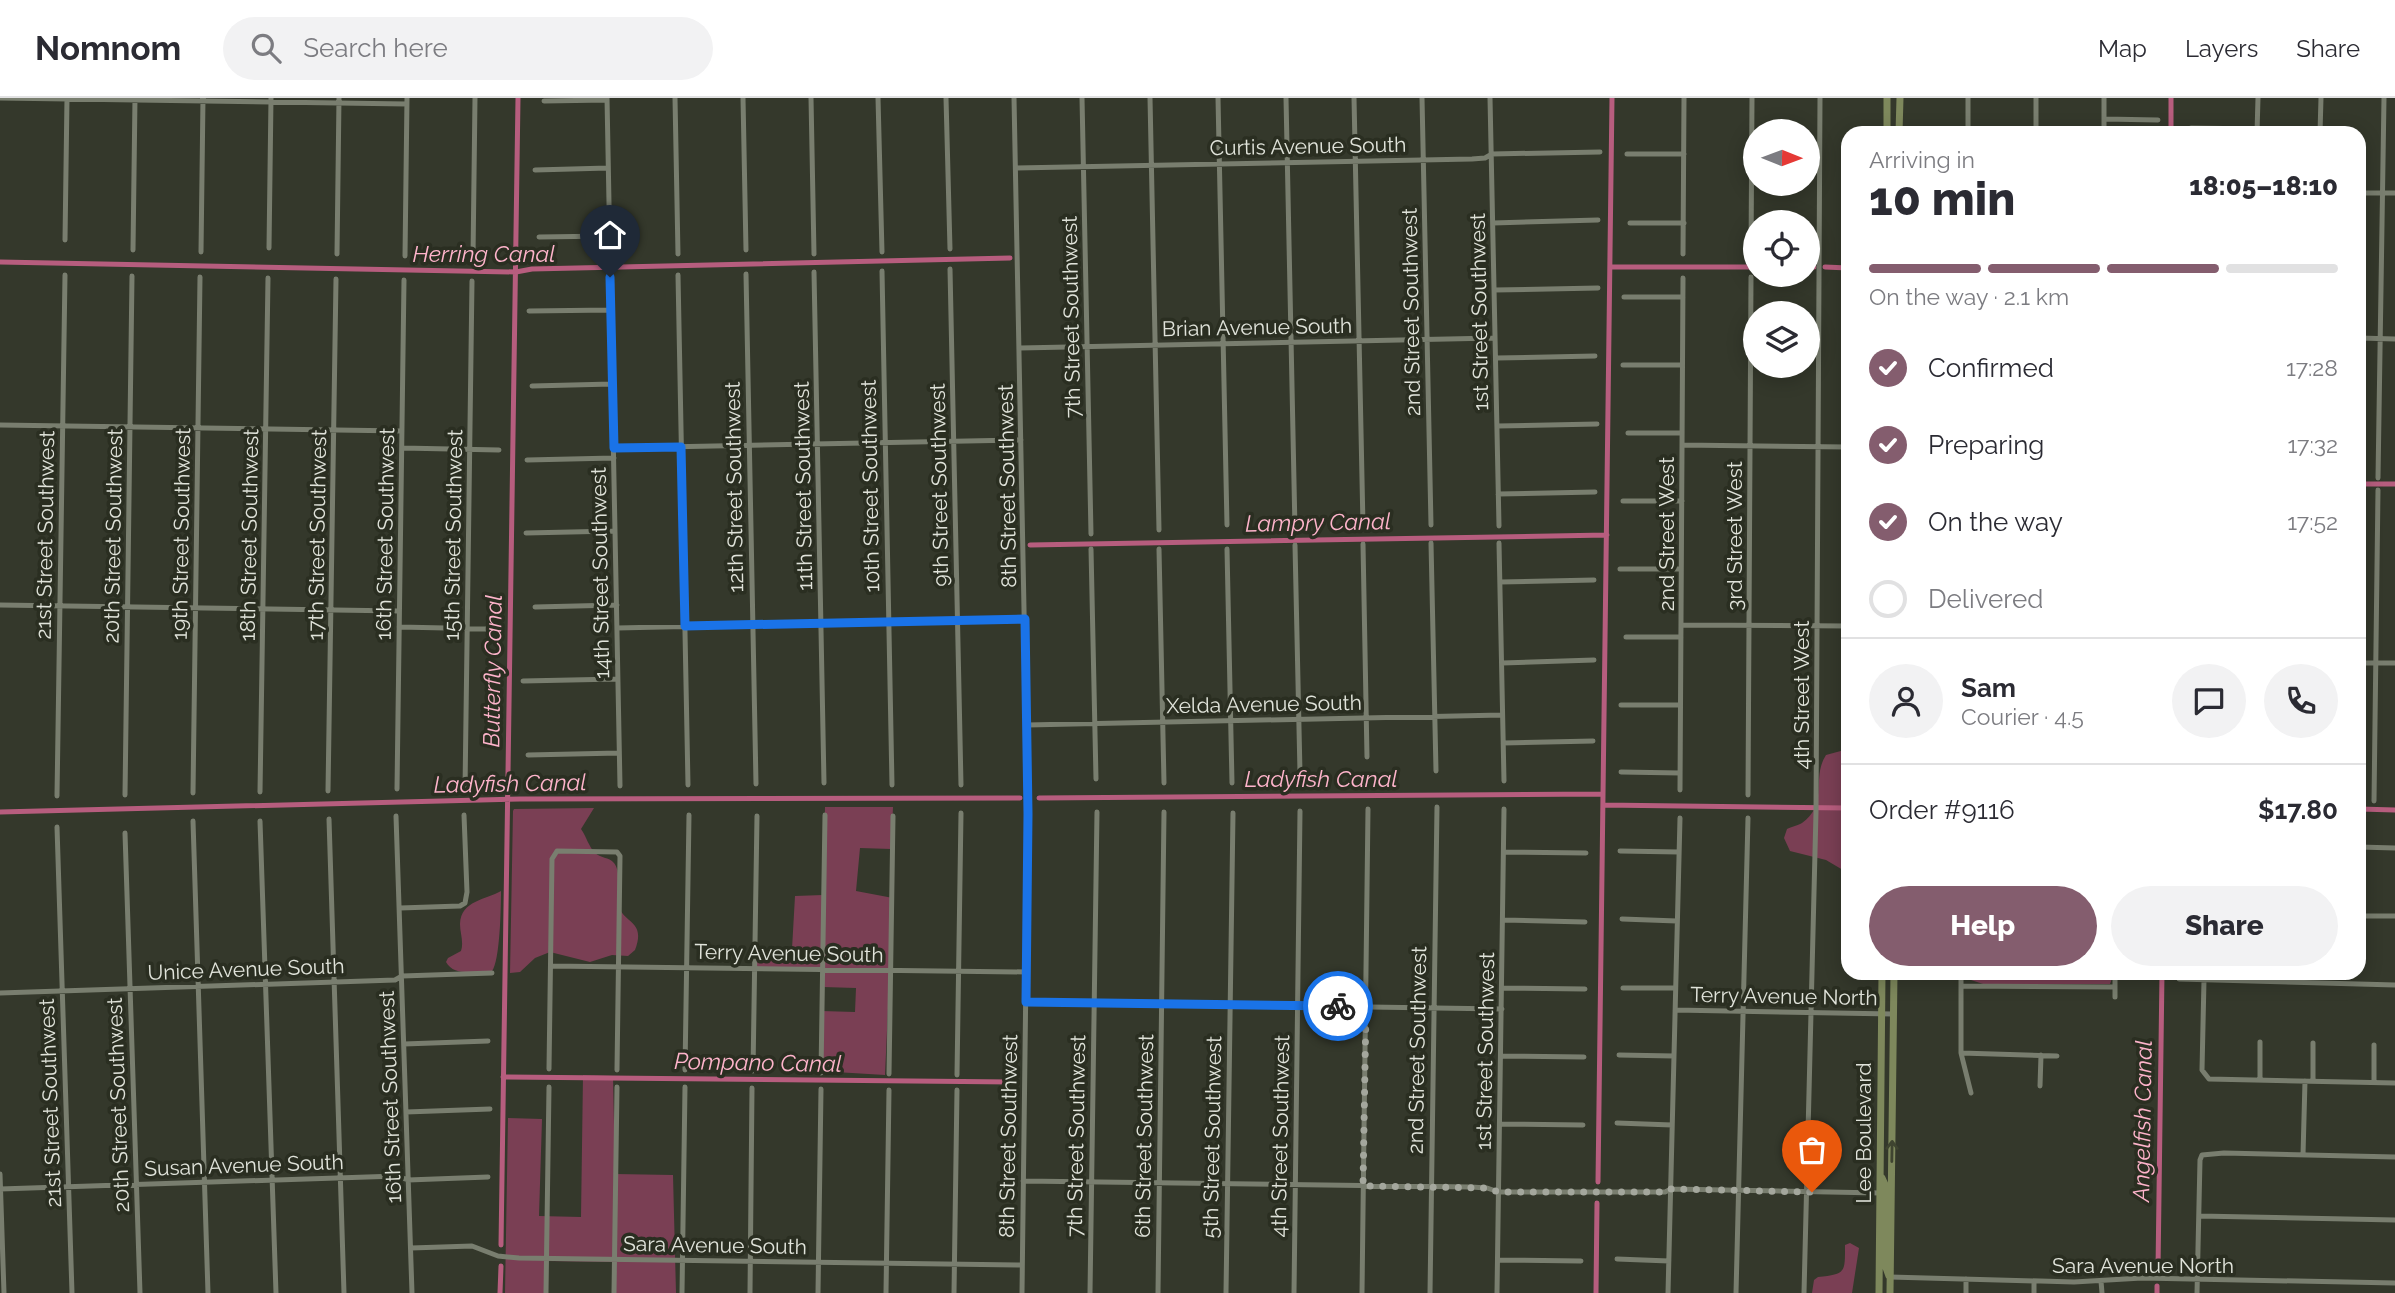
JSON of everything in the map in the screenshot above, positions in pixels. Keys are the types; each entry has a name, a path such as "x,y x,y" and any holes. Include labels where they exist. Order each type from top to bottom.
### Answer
{"main road":[{"path":"1887,98 1887,126"},
{"path":"1899,126 1900,98"},
{"name":"Lee Boulevard","path":"1879,1293 1882,980"},
{"name":"Lee Boulevard","path":"1890,1293 1894,980"},
{"path":"1880,1174 1886,1187 1885,1265 1891,1278"}],"street":[{"path":"0,98 407,101 405,256"},
{"path":"473,257 475,98"},
{"path":"675,98 678,254"},
{"path":"743,98 746,250"},
{"path":"811,98 814,254"},
{"path":"878,98 882,252"},
{"path":"946,98 950,249"},
{"name":"8th Street Southwest","path":"1014,98 1027,725 1022,1293"},
{"name":"7th Street Southwest","path":"1082,98 1091,534"},
{"path":"1150,98 1159,530"},
{"path":"1218,98 1227,525"},
{"path":"1286,98 1295,530"},
{"path":"1354,98 1363,526"},
{"name":"2nd Street Southwest","path":"1422,98 1431,525"},
{"name":"1st Street Southwest","path":"1490,98 1499,526"},
{"path":"1684,98 1684,254"},
{"path":"1751,210 1752,98"},
{"name":"4th Street West","path":"1804,1293 1816,812 1820,98"},
{"path":"1968,98 1968,126"},
{"path":"2036,98 2036,126"},
{"path":"2104,98 2104,126"},
{"path":"2257,126 2258,98"},
{"path":"2320,126 2321,98"},
{"path":"2378,478 2384,98"},
{"path":"65,240 68,99"},
{"path":"133,250 135,99"},
{"path":"544,101 607,99 610,255"},
{"path":"201,252 203,100"},
{"path":"269,248 271,100"},
{"path":"337,254 339,101"},
{"path":"2104,119 2158,120"},
{"name":"Curtis Avenue South","path":"1016,167 1423,160 1485,158 1492,154 1600,152"},
{"path":"1627,154 1684,155"},
{"path":"535,170 608,168"},
{"path":"2366,193 2395,193"},
{"path":"1493,223 1598,220"},
{"path":"1630,223 1684,223"},
{"path":"539,237 610,236"},
{"name":"9th Street Southwest","path":"950,269 961,785"},
{"name":"10th Street Southwest","path":"882,271 892,785"},
{"name":"11th Street Southwest","path":"814,272 824,783"},
{"name":"12th Street Southwest","path":"746,274 756,784"},
{"name":"21st Street Southwest","path":"57,796 65,275"},
{"path":"678,275 688,785"},
{"name":"20th Street Southwest","path":"125,795 132,276"},
{"name":"19th Street Southwest","path":"192,793 200,276"},
{"name":"14th Street Southwest","path":"610,277 620,786"},
{"name":"18th Street Southwest","path":"260,792 268,278"},
{"name":"2nd Street West","path":"1680,790 1683,278"},
{"name":"17th Street Southwest","path":"328,791 336,279"},
{"name":"16th Street Southwest","path":"397,789 404,280"},
{"name":"15th Street Southwest","path":"465,789 472,281"},
{"name":"3rd Street West","path":"1748,795 1751,287"},
{"path":"1494,290 1598,288"},
{"path":"1624,297 1683,298"},
{"path":"529,311 611,310"},
{"name":"Brian Avenue South","path":"1020,348 1495,338"},
{"path":"2366,338 2395,339"},
{"path":"1496,358 1595,356"},
{"path":"1623,365 1682,365"},
{"path":"532,386 612,384"},
{"path":"1497,426 1597,424"},
{"path":"0,425 402,431"},
{"path":"1628,433 1682,433"},
{"path":"614,448 1021,440"},
{"path":"1682,445 1841,447"},
{"path":"402,449 499,450"},
{"path":"527,460 614,457"},
{"path":"2374,801 2378,490"},
{"path":"1498,494 1595,492"},
{"path":"1623,501 1682,501"},
{"path":"526,533 615,531"},
{"path":"1499,543 1504,781"},
{"path":"1363,544 1367,757"},
{"path":"1431,544 1436,771"},
{"path":"1295,545 1300,773"},
{"path":"1159,549 1164,783"},
{"path":"1227,549 1232,783"},
{"path":"1091,550 1096,779"},
{"path":"1620,569 1681,569"},
{"path":"1500,582 1594,580"},
{"path":"0,605 399,611"},
{"path":"535,607 617,605"},
{"path":"617,628 1025,619"},
{"path":"1681,625 1841,626"},
{"path":"399,627 493,629"},
{"path":"1626,637 1681,637"},
{"path":"1502,663 1594,660"},
{"path":"2366,663 2395,663"},
{"path":"523,681 618,679"},
{"path":"1620,705 1680,705"},
{"name":"Xelda Avenue South","path":"1027,725 1502,715"},
{"path":"1503,743 1593,741"},
{"path":"528,755 619,753"},
{"path":"1621,772 1680,773"},
{"name":"2nd Street Southwest","path":"1430,1293 1437,807"},
{"path":"1362,1293 1368,809"},
{"name":"1st Street Southwest","path":"1497,1293 1504,809"},
{"name":"4th Street Southwest","path":"1294,1293 1300,811"},
{"name":"7th Street Southwest","path":"1090,1293 1097,812"},
{"name":"6th Street Southwest","path":"1158,1293 1164,812"},
{"path":"957,1075 961,813"},
{"name":"5th Street Southwest","path":"1226,1293 1233,813"},
{"path":"400,908 460,906 466,902 464,815"},
{"path":"685,1070 689,815"},
{"path":"821,1073 825,815"},
{"name":"16th Street Southwest","path":"396,816 412,1293"},
{"path":"753,1071 757,816"},
{"path":"889,1074 893,816"},
{"path":"1668,1293 1680,818"},
{"path":"1737,1293 1748,818"},
{"path":"329,819 344,1293"},
{"path":"193,821 208,1293"},
{"path":"260,821 276,1293"},
{"name":"21st Street Southwest","path":"57,827 72,1293"},
{"name":"20th Street Southwest","path":"125,833 140,1293"},
{"path":"2366,847 2395,848"},
{"path":"549,1069 552,859 556,851 617,852 620,856 617,1070"},
{"path":"1620,851 1679,852"},
{"path":"1504,852 1586,853"},
{"path":"2366,916 2395,916"},
{"path":"1622,919 1677,921"},
{"path":"1503,920 1585,922"},
{"name":"Terry Avenue South","path":"551,965 1026,972"},
{"name":"Unice Avenue South","path":"0,993 395,980 402,976 492,973"},
{"path":"1961,980 1962,1053 1971,1093"},
{"path":"2115,980 2115,997"},
{"path":"2395,985 2204,980 2202,1070 2204,1076 2209,1079 2395,1083"},
{"path":"1961,986 2115,987"},
{"path":"1502,988 1585,989"},
{"name":"Terry Avenue North","path":"1623,988 1675,988"},
{"path":"1026,1002 1502,1009"},
{"name":"Terry Avenue North","path":"1675,1010 1893,1014"},
{"path":"404,1044 488,1041"},
{"path":"2260,1042 2260,1080"},
{"path":"2312,1081 2313,1043"},
{"path":"2374,1045 2374,1082"},
{"path":"1962,1053 2057,1056"},
{"path":"1619,1055 1674,1056"},
{"path":"2040,1086 2041,1055"},
{"path":"1501,1056 1584,1057"},
{"path":"2303,1154 2305,1081"},
{"path":"546,1293 549,1087"},
{"path":"614,1293 617,1087"},
{"path":"682,1293 685,1087"},
{"path":"750,1293 752,1088"},
{"path":"818,1293 821,1089"},
{"path":"886,1293 889,1090"},
{"path":"954,1293 957,1090"},
{"path":"406,1112 490,1109"},
{"path":"1617,1123 1672,1125"},
{"path":"1500,1124 1583,1125"},
{"path":"2197,1293 2202,1155 2215,1153 2395,1157"},
{"path":"0,1174 4,1293"},
{"name":"Susan Avenue South","path":"0,1189 397,1176 408,1180 488,1177"},
{"path":"1023,1181 1487,1188 1499,1192 1665,1192 1671,1189 1880,1193"},
{"path":"2199,1216 2395,1220"},
{"name":"Sara Avenue South","path":"411,1248 472,1246 503,1257 1022,1265"},
{"path":"1617,1259 1669,1261"},
{"path":"1498,1260 1581,1261"},
{"name":"Sara Avenue North","path":"1891,1278 2034,1282 2129,1278 2395,1283"},
{"path":"1966,1279 1966,1293"},
{"path":"2101,1281 2102,1293"},
{"path":"2034,1282 2034,1293"}],"shaded area":[{"path":"1841,751 1841,869 1826,860 1790,851 1784,838 1787,829 1802,823 1815,808 1820,773 1826,755"},
{"path":"825,807 893,807 891,849 860,848 856,891 893,898 885,1075 819,1071 821,1011 855,1012 856,988 823,987 823,970 753,968 755,949 792,949 795,896 823,895"},
{"path":"594,808 581,829 595,853 612,861 617,868 619,907 638,933 635,950 628,956 612,955 590,962 550,952 535,958 520,972 510,973 514,809"},
{"path":"501,891 498,946 492,971 454,970 446,962 461,951 461,916 469,905"},
{"path":"1971,980 2111,980 2110,984 1983,984"},
{"path":"583,1075 613,1076 615,1174 673,1175 676,1293 615,1293 615,1262 546,1261 544,1293 505,1293 508,1118 542,1119 539,1216 581,1217"},
{"path":"1850,1243 1859,1248 1852,1293 1812,1293 1814,1280 1842,1270 1845,1245"}],"waterway":[{"name":"Butterfly Canal","path":"501,1245 518,98"},
{"path":"1598,1182 1612,98"},
{"name":"Angelfish Canal","path":"2171,98 2171,126"},
{"name":"Herring Canal","path":"0,262 516,272 532,269 1010,258"},
{"path":"1610,267 1743,267"},
{"path":"1825,267 1841,268"},
{"path":"2366,484 2395,484"},
{"name":"Lampry Canal","path":"1030,545 1607,535"},
{"name":"Ladyfish Canal","path":"1039,798 1603,794"},
{"name":"Ladyfish Canal","path":"0,812 520,799 1020,798"},
{"name":"Ladyfish Canal","path":"1603,805 1841,808"},
{"path":"2366,809 2395,810"},
{"name":"Angelfish Canal","path":"2158,1269 2162,980"},
{"name":"Pompano Canal","path":"503,1077 1012,1082"},
{"path":"1596,1293 1597,1203"},
{"name":"Butterfly Canal","path":"500,1293 501,1266"},
{"name":"Angelfish Canal","path":"2157,1286 2157,1293"}],"way so far":[{"path":"1338,1006 1366,1007 1363,1186 1487,1188 1499,1192 1539,1193 1665,1192 1671,1189 1812,1192"}],"route":[{"path":"610,277 614,448 681,447 685,626 1025,619 1028,814 1026,1002 1338,1006"}]}
